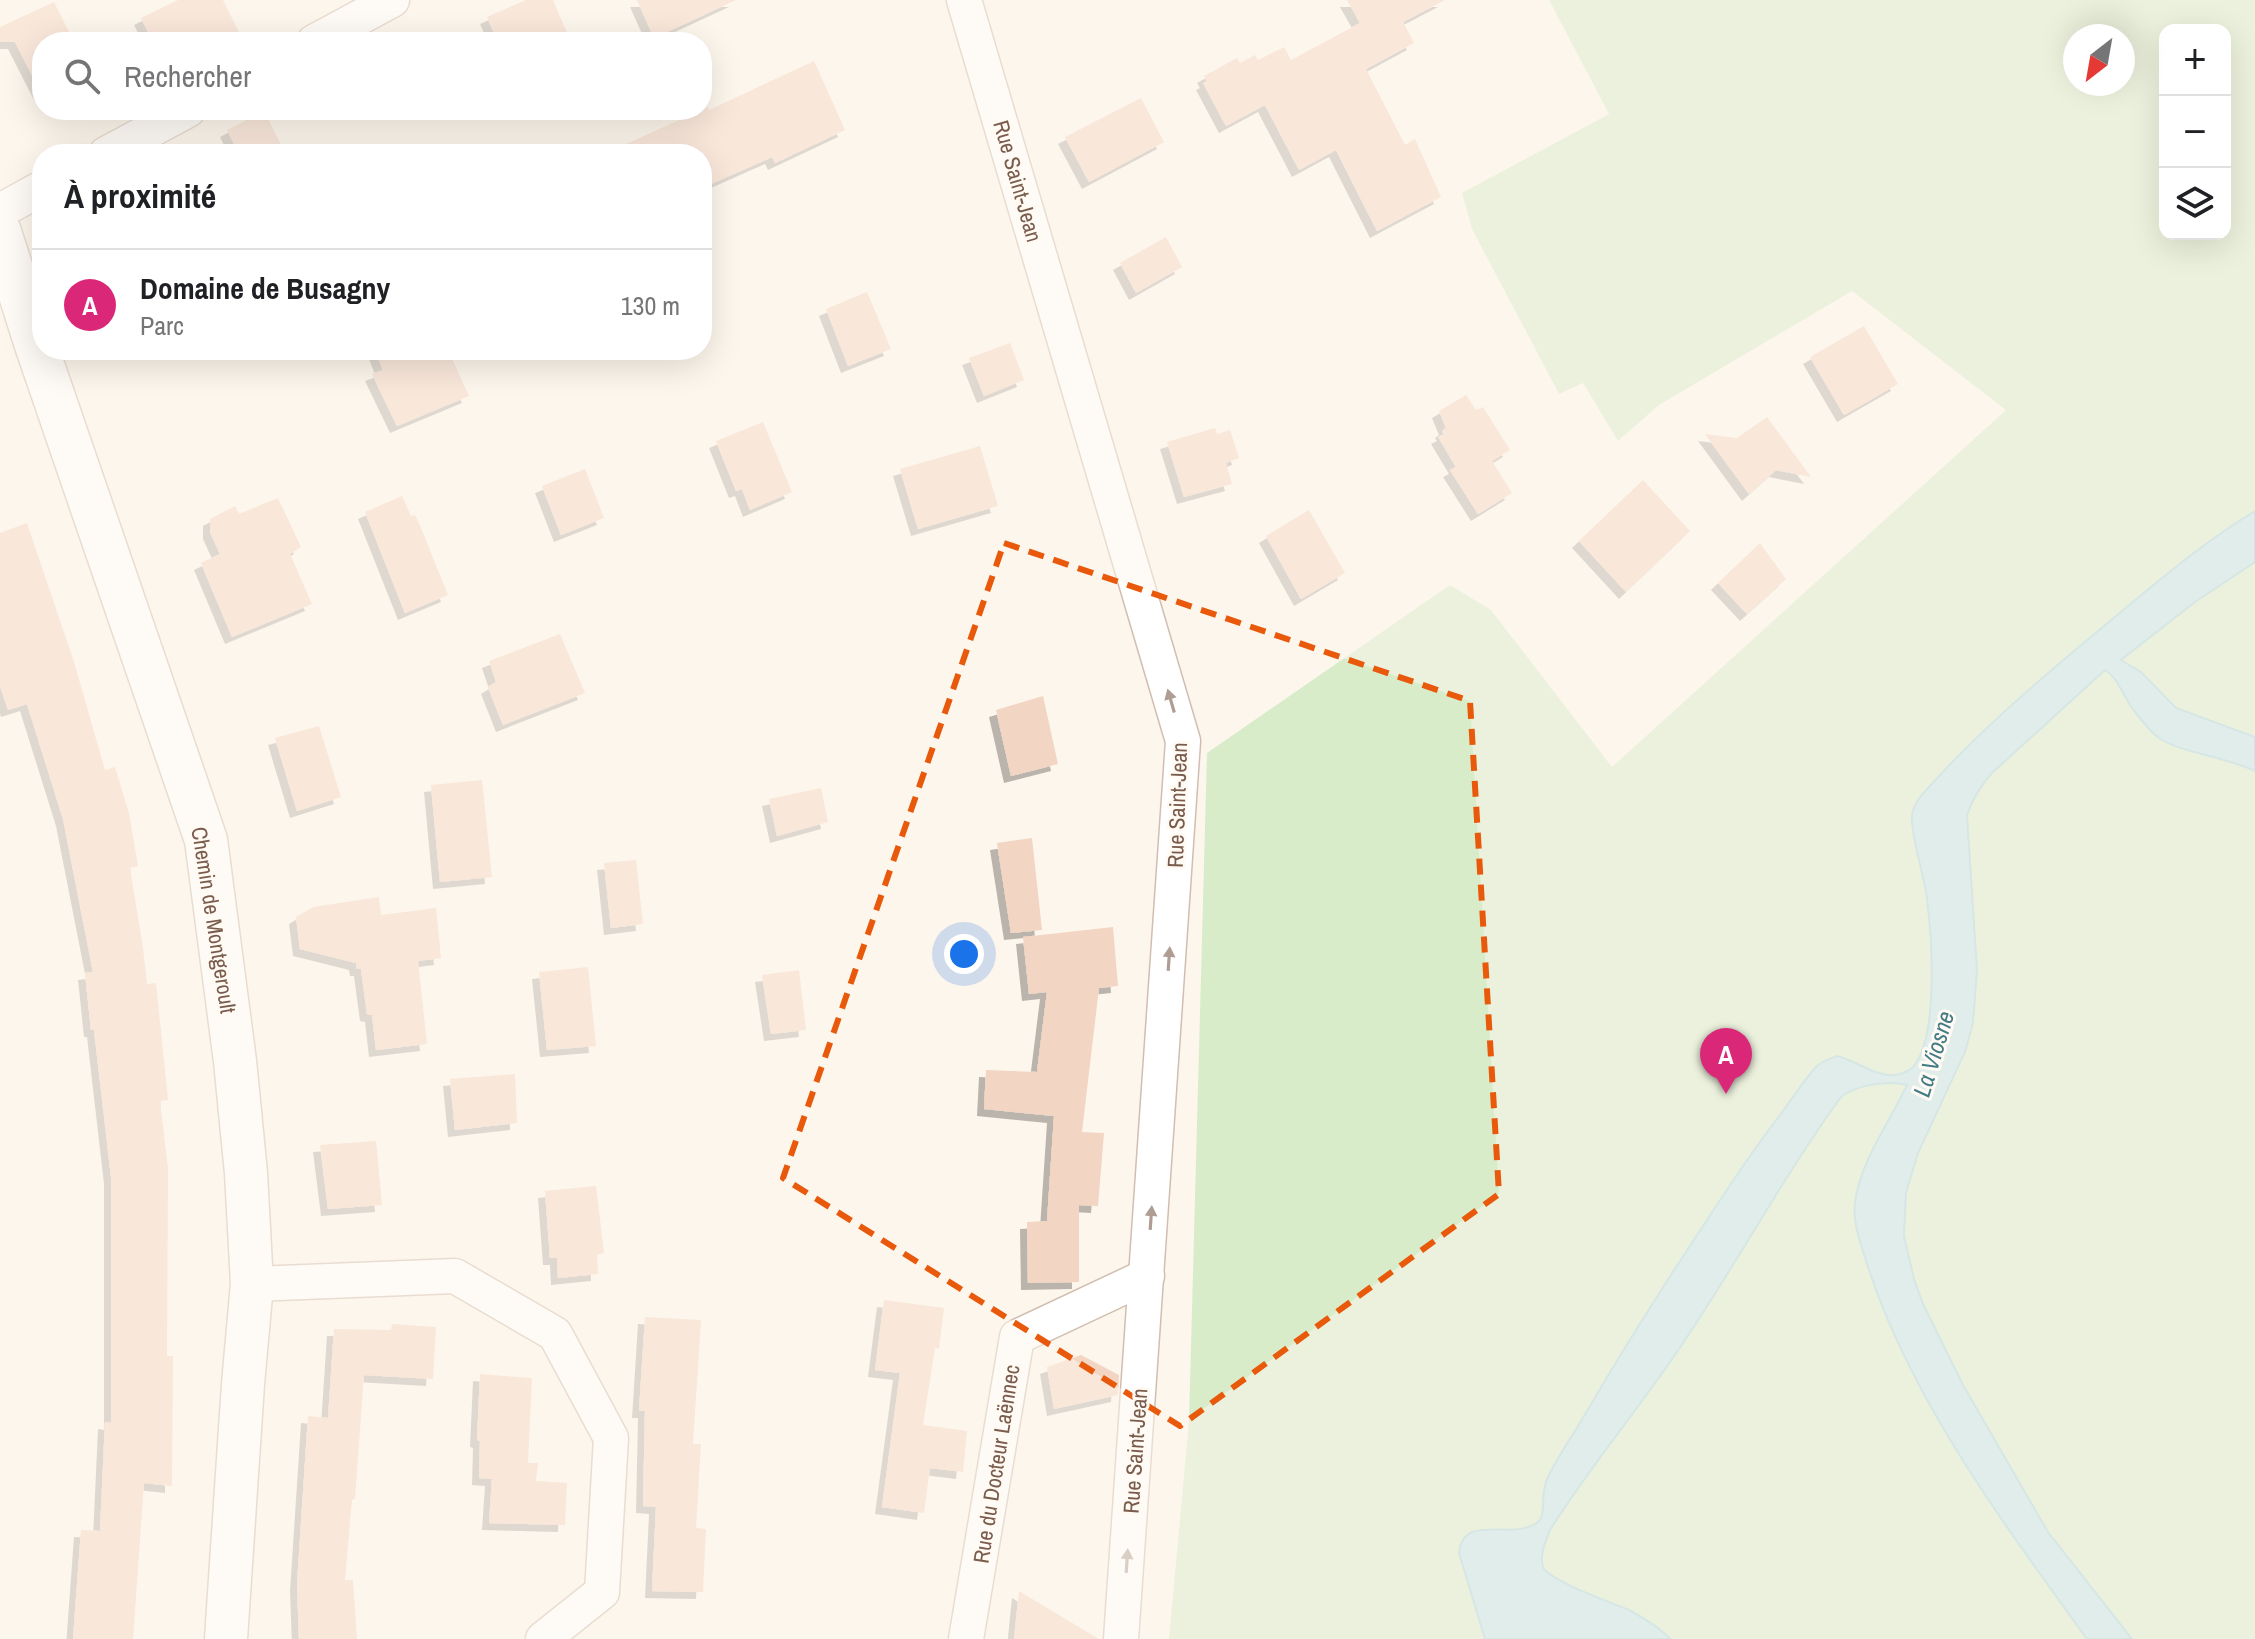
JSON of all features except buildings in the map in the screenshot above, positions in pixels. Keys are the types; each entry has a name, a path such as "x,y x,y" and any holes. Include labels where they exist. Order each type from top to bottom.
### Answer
{"street":[{"path":"333,32 392,0"},
{"name":"Rue Saint-Jean","path":"964,0 1183,741 1121,1639"},
{"path":"125,144 169,120"},
{"path":"0,211 32,193"},
{"name":"Chemin de Montgeroult","path":"0,232 7,278 32,349"},
{"name":"Chemin de Montgeroult","path":"36,360 206,840 235,1061 246,1173 252,1284 226,1639"},
{"path":"252,1284 455,1276 555,1334 611,1438 602,1592 543,1639"},
{"name":"Rue du Docteur Laënnec","path":"966,1639 1017,1337 1147,1276"}],"highlighted area":[{"path":"1004,543 1470,701 1499,1194 1180,1426 783,1178"}],"green space":[{"path":"1549,0 2255,0 2255,1639 1169,1639 1189,1421 1207,753 1450,585 1491,610 1612,767 2006,410 1852,291 1659,405 1618,441 1583,383 1559,394 1472,229 1462,193 1609,114"}],"water":[{"name":"La Viosne","path":"2255,511 2255,562 2195,602 2121,660 2141,672 2176,708 2255,737 2255,771 2179,748 2159,738 2140,718 2116,681 2105,670 1992,773 1974,798 1967,815 1977,970 1973,1023 1965,1052 1918,1153 1906,1193 1904,1236 1914,1279 1963,1385 2048,1532 2132,1639 2087,1639 1963,1460 1909,1366 1887,1317 1860,1243 1854,1210 1863,1171 1907,1085 1891,1083 1864,1087 1841,1097 1687,1337 1548,1534 1542,1558 1543,1567 1548,1573 1629,1610 1671,1639 1485,1639 1459,1553 1462,1541 1478,1530 1513,1530 1535,1524 1540,1519 1545,1484 1561,1453 1676,1267 1803,1083 1818,1065 1837,1056 1888,1075 1904,1073 1916,1063 1928,1029 1932,983 1927,899 1912,820 1920,797 1985,729 2056,667 2177,566"}],"place":[{"name":"Domaine de Busagny","path":"1726,1094"}]}
